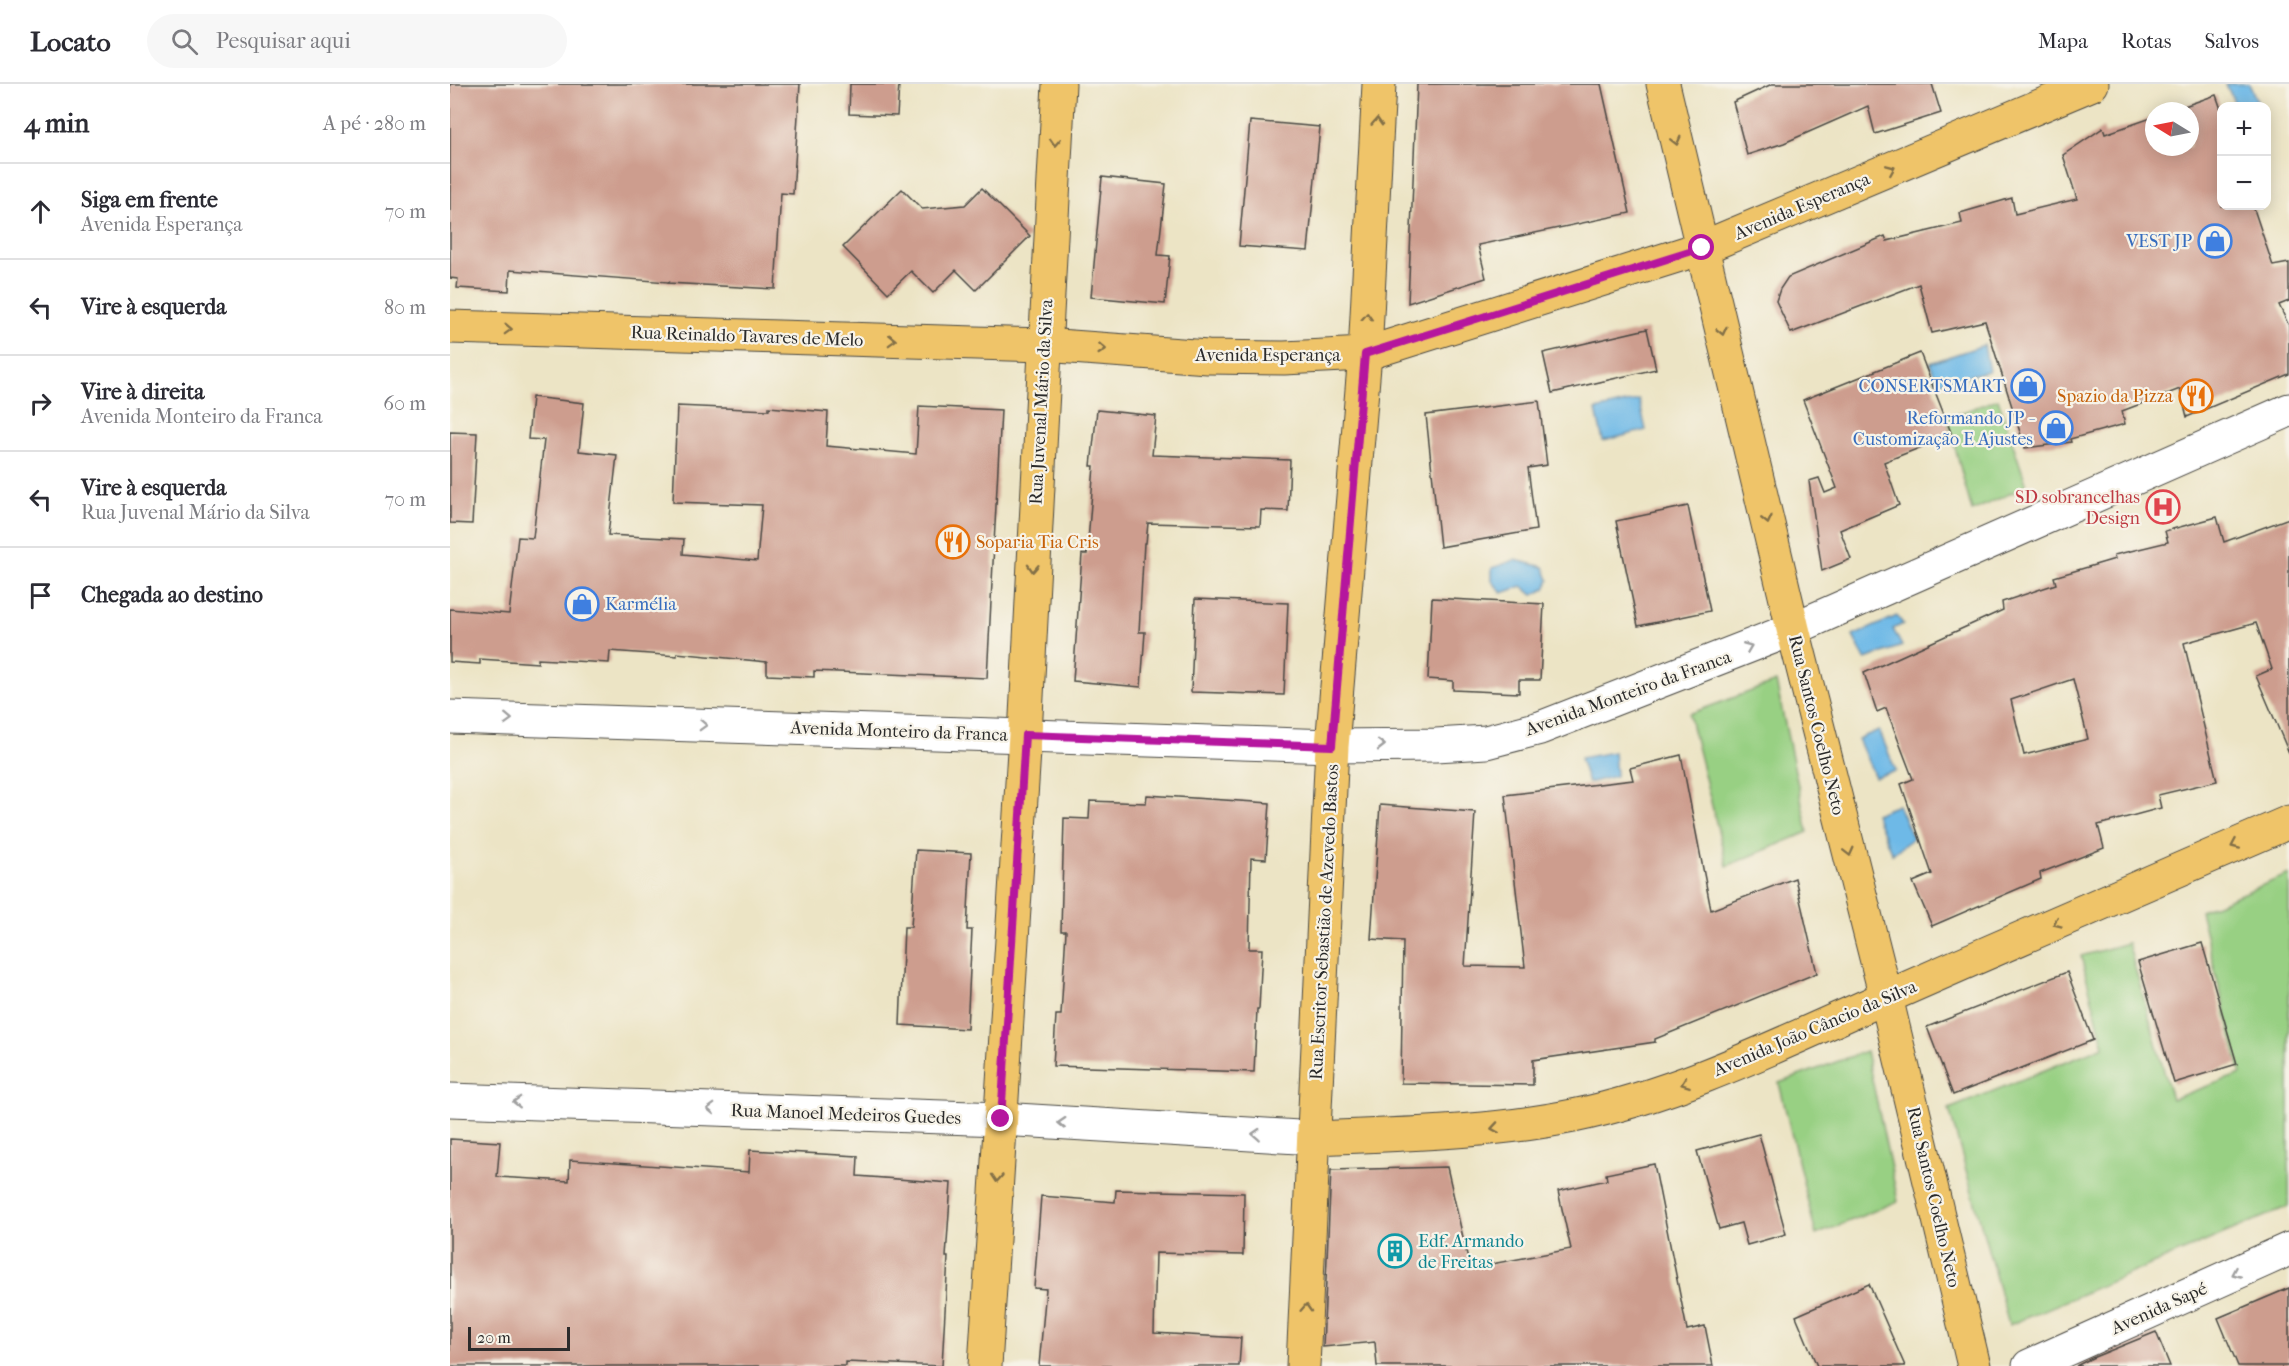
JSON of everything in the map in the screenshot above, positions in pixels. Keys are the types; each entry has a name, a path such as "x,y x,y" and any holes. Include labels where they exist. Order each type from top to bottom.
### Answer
{"main road":[{"name":"Rua Juvenal Mário da Silva","path":"985,1366 1025,735 1059,84"},
{"name":"Rua Escritor Sebastião de Azevedo Bastos","path":"1303,1366 1332,746 1365,354 1379,84"},
{"name":"Rua Santos Coelho Neto","path":"1662,84 1793,630 1886,997 1974,1366"},
{"name":"Avenida Esperança","path":"1044,345 1208,357 1284,358 1365,354 1702,248 2092,84"},
{"name":"Rua Reinaldo Tavares de Melo","path":"450,327 1044,345"},
{"name":"Avenida João Câncio da Silva","path":"1315,1138 1484,1130 1574,1116 1662,1091 1770,1051 1886,997 2289,822"}],"street":[{"name":"Avenida Monteiro da Franca","path":"450,717 1332,746 1486,742 1540,728 1793,630 2289,410"},
{"name":"Rua Manoel Medeiros Guedes","path":"450,1100 1001,1119 1315,1138"},
{"name":"Avenida Sapé","path":"2029,1366 2289,1249"}],"green space":[{"path":"1998,399 2027,486 1972,511 1947,418"},
{"path":"1776,682 1808,832 1727,866 1689,714"},
{"path":"2289,874 2289,1206 2009,1325 1949,1109 2104,1046 2081,956 2128,943 2172,1099 2241,1074 2200,911"},
{"path":"1866,1051 1898,1201 1816,1235 1779,1083"}],"water":[{"path":"2226,84 2249,84 2258,102 2234,102"},
{"path":"1984,345 1989,371 1937,383 1930,363"},
{"path":"1639,400 1646,430 1603,441 1596,410"},
{"path":"1515,560 1544,567 1549,580 1545,589 1533,595 1522,586 1502,593 1492,581 1492,568"},
{"path":"1897,616 1903,624 1893,629 1902,646 1865,659 1853,636"},
{"path":"1879,730 1896,771 1875,777 1858,739"},
{"path":"1614,752 1616,776 1588,783 1580,758"},
{"path":"1898,805 1913,838 1892,854 1875,814"}],"building":[{"path":"450,84 800,84 793,194 781,193 775,289 510,270 509,291 457,288 458,279 450,278"},
{"path":"850,84 899,84 897,116 849,114"},
{"path":"1417,84 1601,84 1630,213 1478,245 1486,278 1408,303"},
{"path":"1772,84 1932,84 1941,113 1875,134 1868,106 1784,143 1747,155 1733,102"},
{"path":"2216,95 2218,102 2217,210 2254,210 2273,266 2289,263 2289,301 2279,305 2289,326 2289,374 2187,417 2180,389 2122,411 2125,424 2070,439 2071,442 2025,448 1985,321 1932,333 1919,284 1791,333 1776,301 1788,277 1885,236 1887,241 1962,223 1960,213 2012,198 2015,214 2077,199 2063,155 2103,128 2105,134 2145,120 2145,156 2199,156 2199,102 2196,102"},
{"path":"1250,121 1320,127 1308,251 1239,246"},
{"path":"1102,177 1166,184 1158,255 1170,256 1165,304 1091,297"},
{"path":"982,188 1030,236 976,290 956,270 933,293 911,271 888,293 843,247 902,189 922,209 965,205"},
{"path":"1647,329 1656,369 1552,393 1543,353"},
{"path":"1920,353 1952,435 1884,462 1899,505 1840,530 1851,559 1822,571 1809,481 1819,478 1825,493 1837,488 1803,400"},
{"path":"532,397 584,403 579,451 617,455 608,535 684,539 683,554 757,561 762,505 673,502 677,406 769,410 769,407 828,412 826,446 916,454 919,406 1001,410 987,678 814,671 814,677 767,675 767,662 677,653 677,656 610,651 609,663 538,659 538,663 480,659 480,664 450,662 450,609 509,614 518,537 533,538 544,440 528,439"},
{"path":"1539,401 1547,465 1528,468 1536,530 1440,547 1426,415"},
{"path":"1097,410 1156,416 1152,455 1290,460 1288,511 1261,510 1260,526 1148,523 1146,543 1144,543 1139,632 1145,632 1141,687 1073,681 1082,554 1087,554 1094,466 1091,466"},
{"path":"450,432 477,433 472,524 450,523"},
{"path":"1688,506 1710,611 1638,626 1616,521"},
{"path":"2217,517 2224,542 2289,518 2289,753 2256,676 2272,669 2256,623 2184,643 2217,781 2158,795 2161,808 2098,825 2104,848 2040,873 2041,879 1932,926 1913,882 1932,874 1901,784 1913,779 1886,708 1877,712 1864,673 2003,610 2002,602 2056,584 2054,577 2115,559 2114,555 2168,542 2165,531","holes":["2073,679 2088,739 2024,755 2011,700"]},
{"path":"1432,598 1544,604 1540,680 1519,680 1519,693 1453,690 1453,681 1428,679"},
{"path":"1195,599 1288,603 1284,695 1191,692"},
{"path":"1681,755 1711,910 1795,878 1817,973 1655,1039 1655,1042 1533,1060 1533,1085 1401,1083 1403,941 1371,939 1380,805 1475,812 1465,966 1525,967 1505,795 1633,780 1630,768"},
{"path":"1147,795 1270,803 1266,859 1251,858 1249,949 1262,949 1254,1072 1053,1066 1056,1015 1061,1015 1066,931 1061,931 1064,818 1089,819 1090,801 1146,803"},
{"path":"916,850 971,853 967,930 972,930 967,1029 900,1025 904,927 911,927"},
{"path":"2202,943 2237,1064 2174,1083 2138,962"},
{"path":"2067,972 2093,1040 1953,1095 1927,1027"},
{"path":"1759,1134 1786,1234 1747,1245 1741,1223 1719,1229 1697,1151"},
{"path":"450,1139 500,1142 497,1177 569,1181 570,1160 749,1172 750,1150 858,1156 857,1176 951,1183 942,1366 846,1362 846,1366 450,1366"},
{"path":"1654,1164 1687,1330 1705,1326 1713,1366 1377,1366 1375,1342 1323,1347 1331,1170 1447,1167 1470,1268 1571,1249 1558,1191 1607,1180 1606,1174"},
{"path":"1116,1190 1244,1193 1243,1255 1156,1253 1154,1333 1241,1338 1239,1366 1039,1366 1046,1289 1034,1288 1041,1196 1115,1202"},
{"path":"1869,1284 1905,1366 1817,1366 1796,1316"},
{"path":"2289,1288 2289,1366 2238,1366 2218,1318"},
{"path":"2156,1332 2170,1366 2076,1366 2092,1358"}],"place":[{"name":"VEST JP","path":"2215,241"},
{"name":"CONSERTSMART","path":"2028,386"},
{"name":"Spazio da Pizza","path":"2196,396"},
{"name":"Reformando JP - Customização E Ajustes","path":"2056,428"},
{"name":"SD sobrancelhas Design","path":"2163,507"},
{"name":"Soparia Tia Cris","path":"953,542"},
{"name":"Karmélia","path":"582,604"},
{"name":"Edf. Armando de Freitas","path":"1395,1251"}],"route":[{"path":"1001,1119 1025,735 1332,746 1365,354 1702,248"}]}
